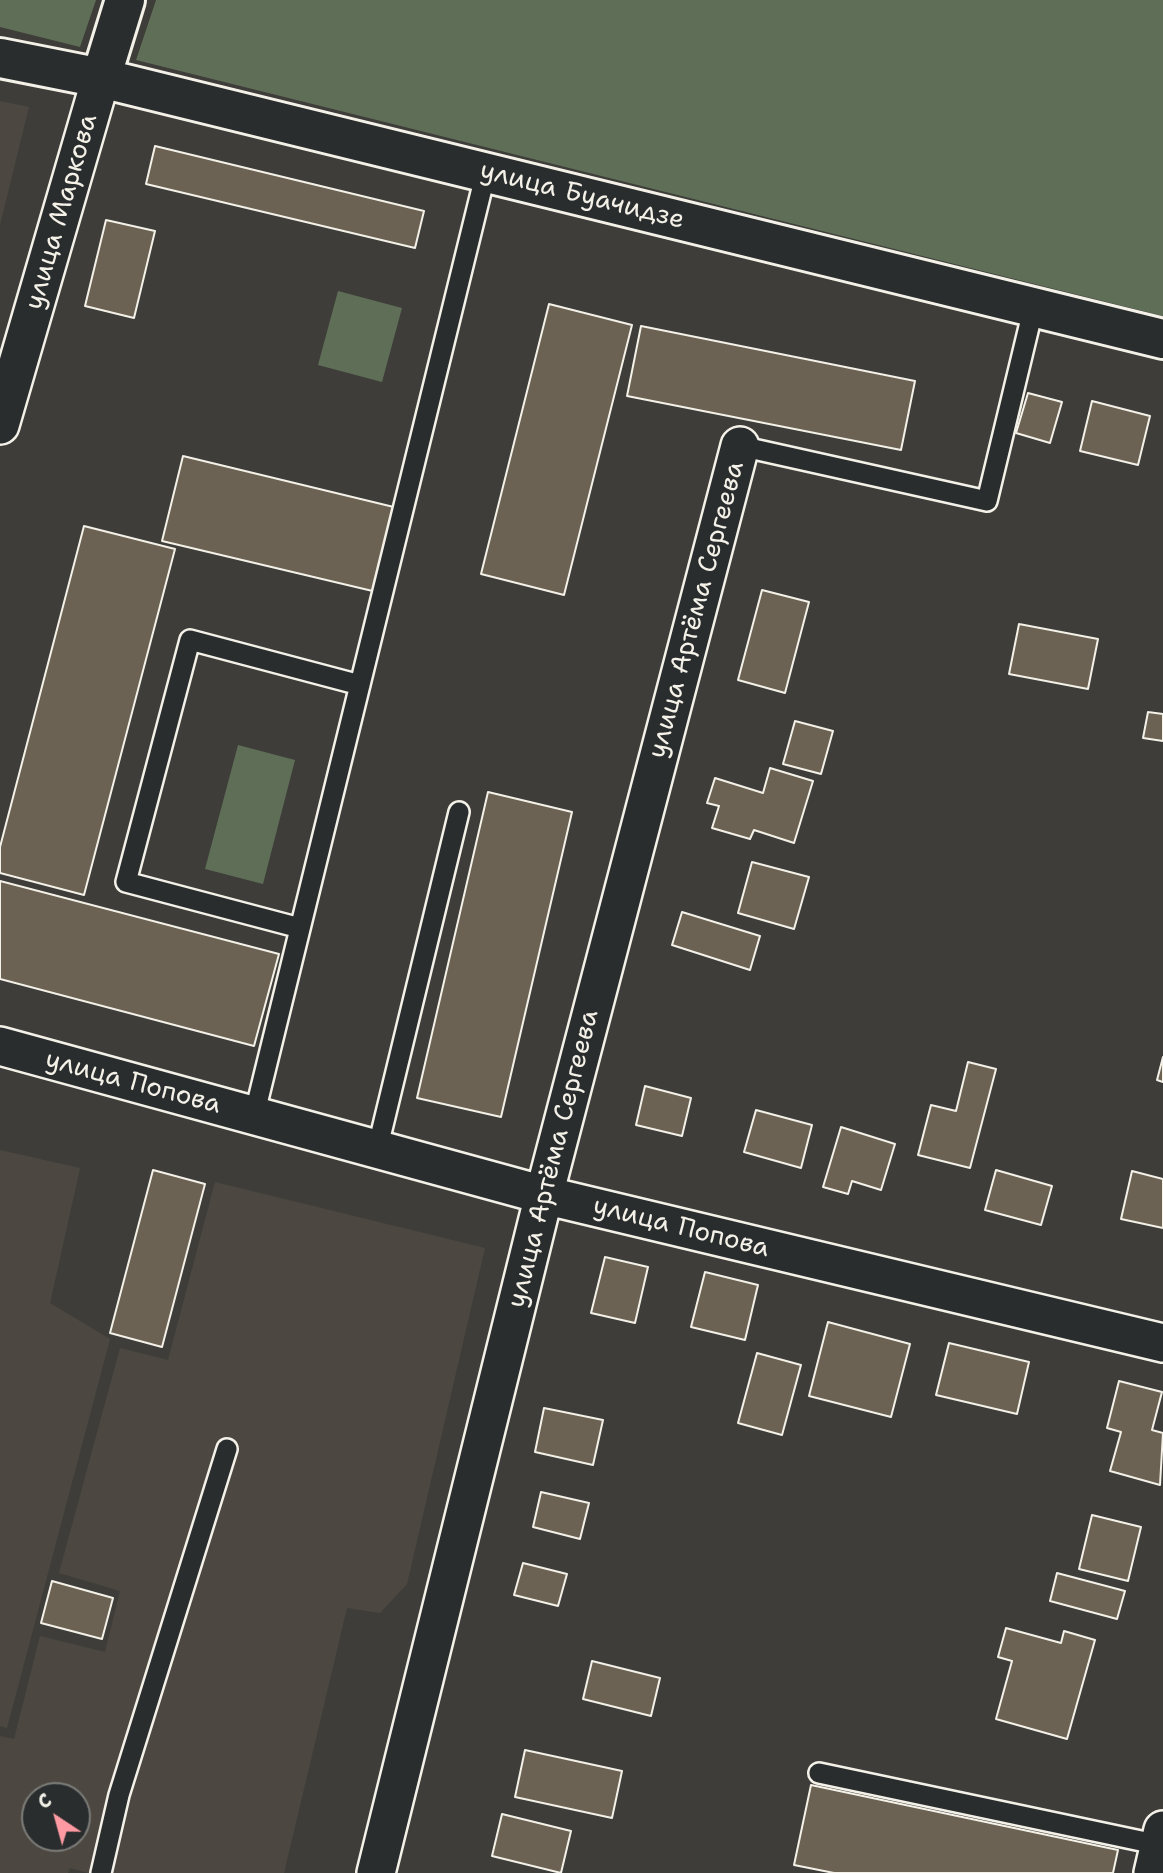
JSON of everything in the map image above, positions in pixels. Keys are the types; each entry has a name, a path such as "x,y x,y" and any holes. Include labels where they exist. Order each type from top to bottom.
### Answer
{"main road":[{"name":"улица Маркова","path":"101,78 125,0"},
{"name":"улица Буачидзе","path":"0,58 101,78 1163,339"}],"street":[{"name":"улица Маркова","path":"0,425 101,78"},
{"name":"улица Артёма Сергеева","path":"376,1873 544,1195 740,446"},
{"name":"улица Попова","path":"0,1046 544,1195 1163,1343"}],"lane":[{"path":"254,1116 486,172"},
{"path":"740,446 987,501 1034,306"},
{"path":"300,928 126,882 190,640 360,685"},
{"path":"377,1150 459,812"},
{"path":"101,1873 119,1795 227,1449"},
{"path":"819,1773 1159,1849"}],"shaded area":[{"path":"0,101 29,107 0,225"},
{"path":"0,1150 80,1168 50,1303 110,1339 7,1728 0,1726"},
{"path":"215,1182 485,1248 407,1584 380,1613 347,1608 284,1873 88,1873 70,1868 68,1873 0,1873 0,1736 14,1739 40,1636 105,1652 120,1591 59,1573 120,1348 168,1360"}],"green space":[{"path":"0,0 96,0 80,47 0,27"},
{"path":"156,0 1163,0 1163,316 136,60"},
{"path":"338,291 402,308 382,382 318,365"},
{"path":"238,745 295,760 263,884 205,869"}],"building":[{"path":"155,146 424,211 415,248 146,184"},
{"path":"106,220 155,231 134,318 85,306"},
{"path":"549,304 632,325 564,595 481,574"},
{"path":"641,326 915,381 901,450 627,396"},
{"path":"1028,393 1062,402 1050,443 1016,433"},
{"path":"1092,401 1150,416 1138,465 1080,451"},
{"path":"183,456 402,509 381,593 162,541"},
{"path":"84,526 175,549 84,895 0,873 0,847"},
{"path":"762,590 809,602 785,693 738,680"},
{"path":"1019,624 1098,639 1088,689 1009,674"},
{"path":"1148,712 1163,714 1163,741 1143,738"},
{"path":"795,721 833,731 821,774 783,764"},
{"path":"770,768 813,781 794,843 754,830 750,839 712,828 719,806 707,803 715,778 763,793"},
{"path":"488,792 572,812 501,1117 417,1098"},
{"path":"752,862 809,877 794,929 738,913"},
{"path":"0,881 279,954 254,1046 0,979"},
{"path":"682,912 760,936 750,970 672,945"},
{"path":"1163,1057 1163,1082 1157,1080"},
{"path":"968,1062 996,1069 970,1168 918,1155 931,1105 956,1111"},
{"path":"645,1086 691,1098 682,1136 636,1125"},
{"path":"756,1110 812,1125 801,1168 744,1152"},
{"path":"841,1127 895,1144 881,1190 852,1181 848,1194 823,1187"},
{"path":"153,1170 205,1184 162,1347 110,1333"},
{"path":"996,1170 1052,1186 1041,1225 985,1210"},
{"path":"1132,1171 1163,1179 1163,1228 1121,1219"},
{"path":"605,1257 648,1267 635,1323 591,1313"},
{"path":"705,1272 758,1285 745,1340 691,1327"},
{"path":"828,1322 910,1344 891,1417 809,1396"},
{"path":"949,1343 1029,1362 1017,1414 936,1395"},
{"path":"757,1353 801,1365 782,1435 738,1423"},
{"path":"1119,1381 1162,1392 1152,1430 1163,1433 1160,1485 1110,1471 1121,1432 1107,1428"},
{"path":"544,1408 603,1420 593,1465 535,1452"},
{"path":"541,1492 589,1503 580,1539 533,1527"},
{"path":"1092,1515 1141,1527 1128,1581 1079,1569"},
{"path":"523,1563 567,1574 558,1606 514,1595"},
{"path":"1057,1573 1125,1591 1117,1619 1050,1601"},
{"path":"52,1581 113,1598 102,1639 41,1623"},
{"path":"1006,1628 1061,1643 1064,1631 1095,1640 1067,1739 996,1719 1012,1661 998,1657"},
{"path":"592,1661 660,1678 651,1716 583,1699"},
{"path":"525,1750 622,1771 612,1818 515,1797"},
{"path":"811,1785 1118,1850 1113,1873 834,1873 794,1865"},
{"path":"502,1814 571,1831 561,1873 492,1856"}]}
